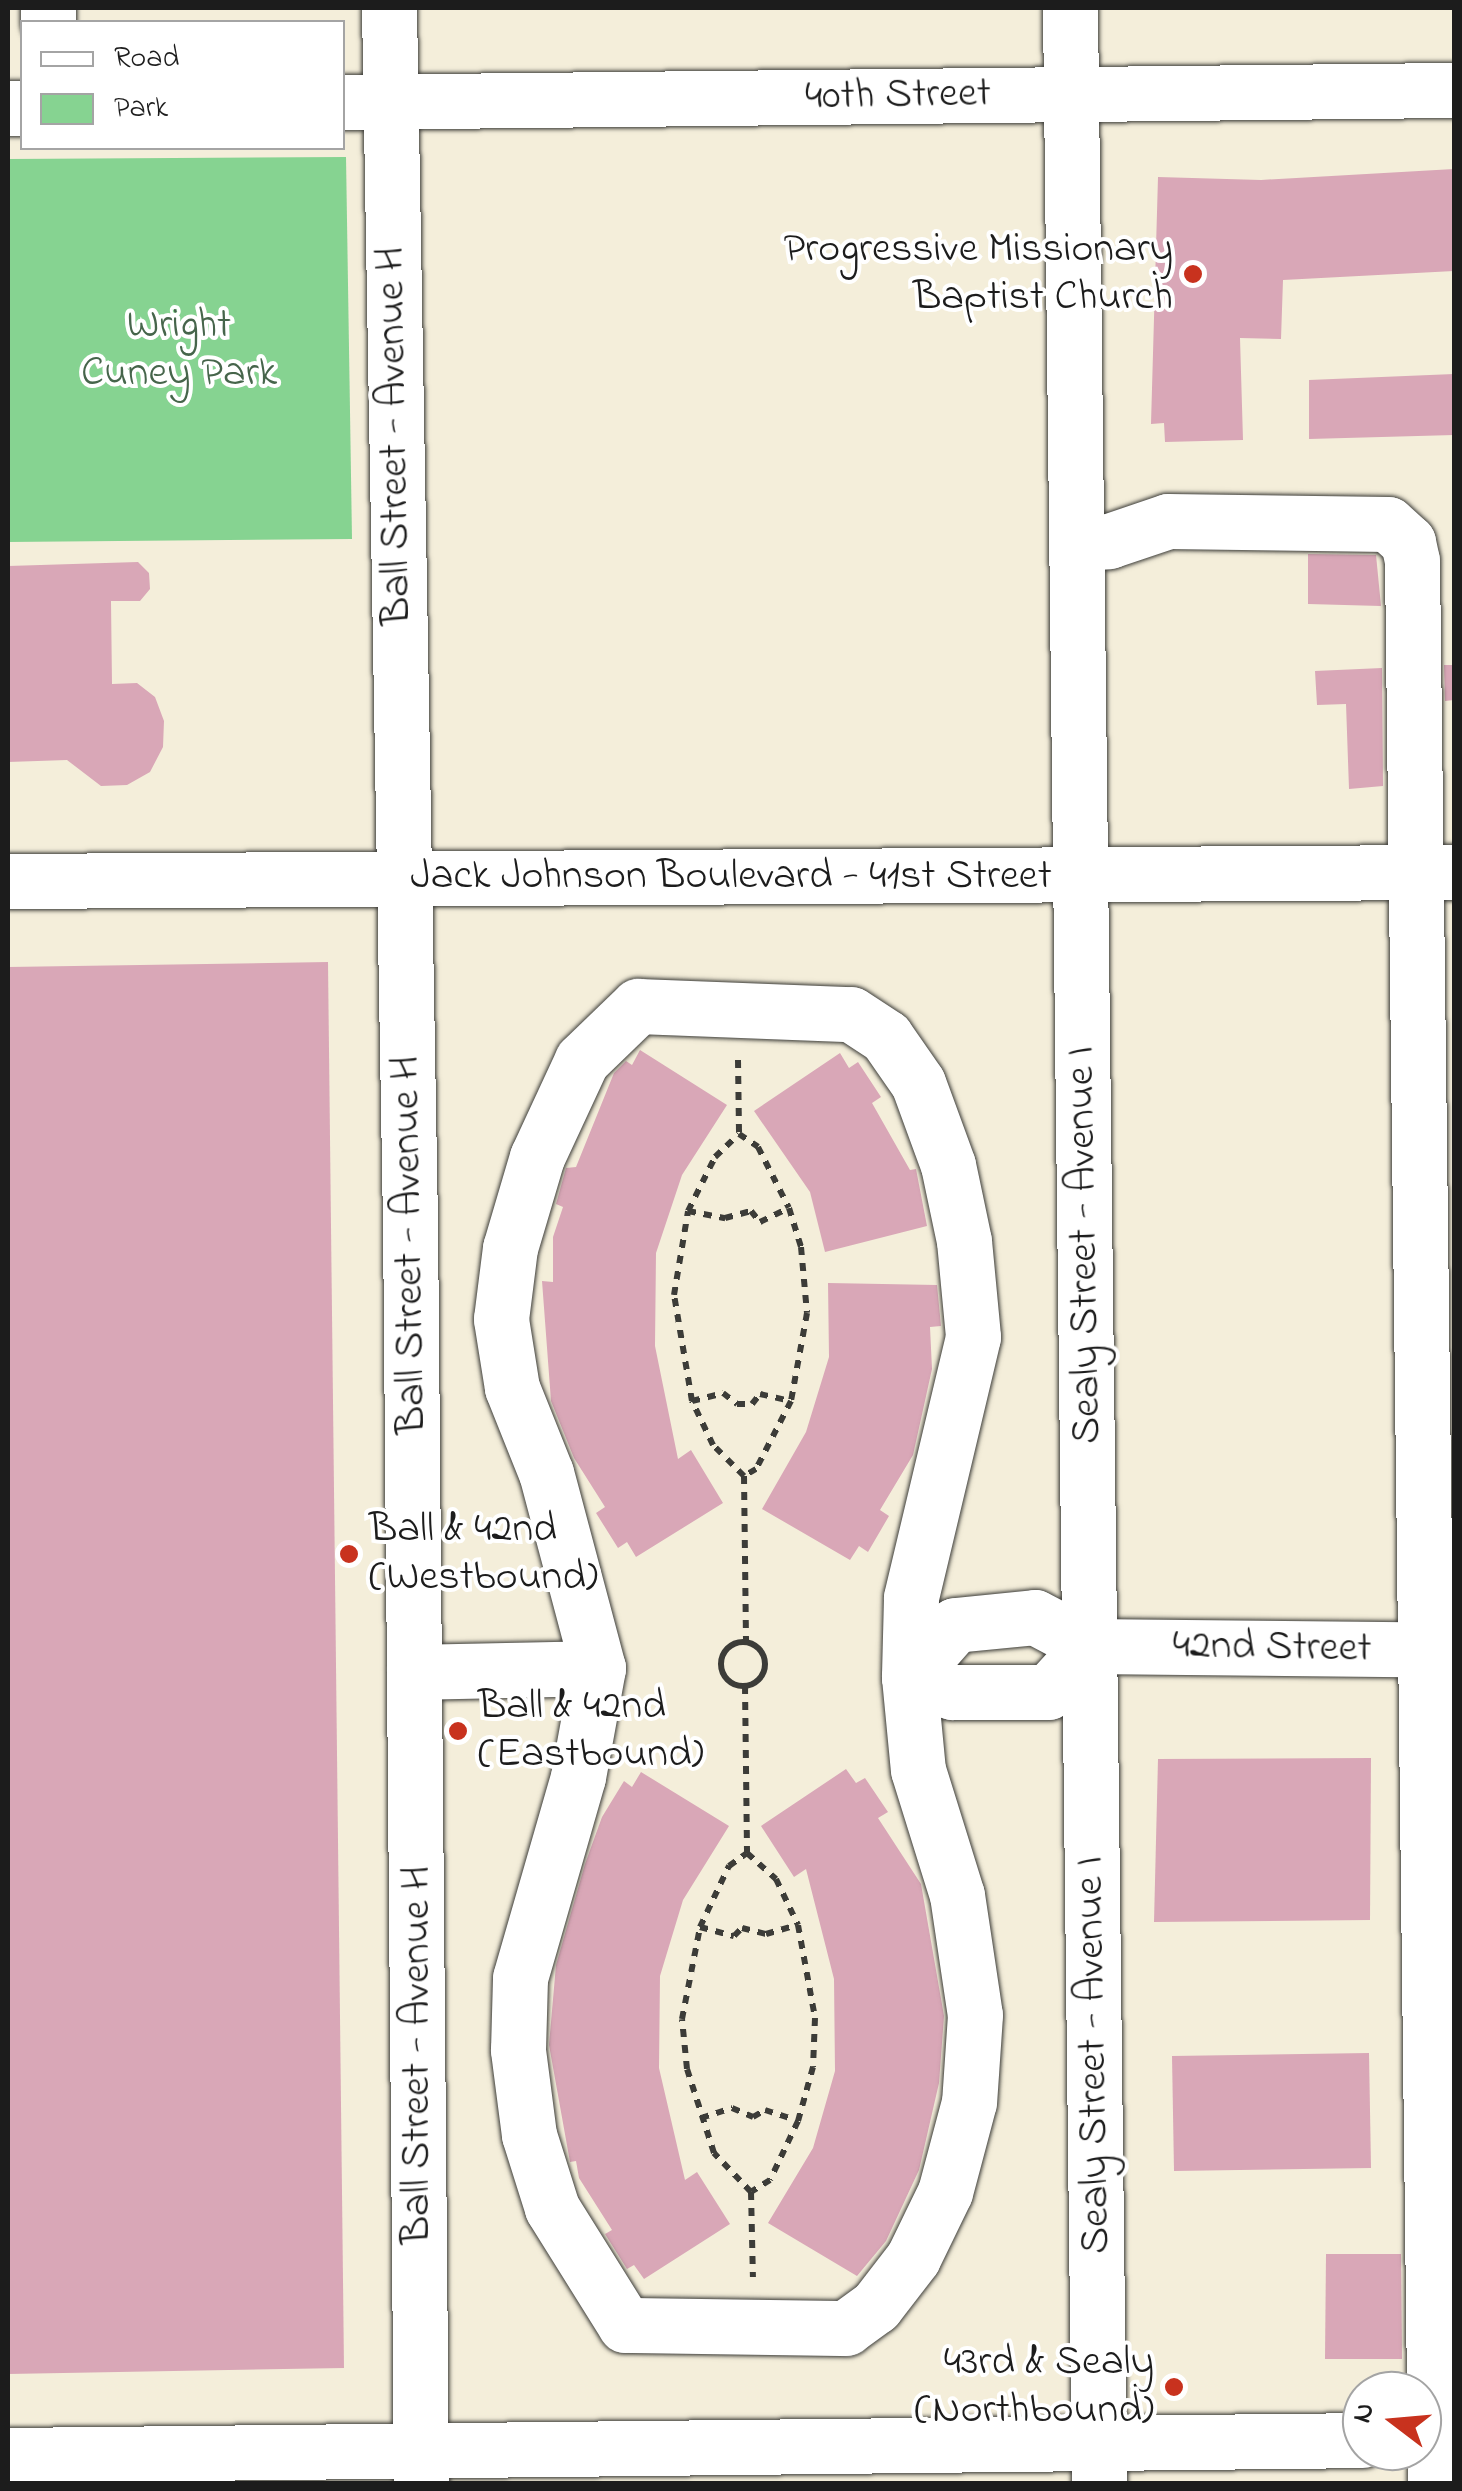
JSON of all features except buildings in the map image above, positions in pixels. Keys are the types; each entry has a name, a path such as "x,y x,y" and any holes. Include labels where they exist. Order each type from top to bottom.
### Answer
{"street":[{"name":"Ball Street - Avenue H","path":"389,8 366,102 404,879 421,2469"},
{"name":"Sealy Street - Avenue I","path":"1070,8 1099,2464"},
{"name":"40th Street","path":"366,102 1454,90"},
{"path":"1076,543 1109,540 1168,521 1388,524 1408,542 1436,872 1440,1650 1437,2371"},
{"name":"Jack Johnson Boulevard - 41st Street","path":"8,881 1436,872"},
{"path":"638,1006 851,1014 886,1037 918,1084 948,1165 974,1337 911,1598 909,1677 918,1770 958,1895 975,2016 969,2102 945,2192 914,2258 876,2306 846,2328 624,2325 552,2208 529,2135 518,2050 520,1978 578,1776 598,1668 546,1473 512,1388 501,1319 510,1248 536,1157 582,1060 638,1006"},
{"name":"42nd Street","path":"909,1677 955,1625 1035,1617 1090,1646 1440,1650"},
{"path":"909,1677 952,1692 1048,1692 1090,1646"},
{"path":"414,1672 598,1668"},
{"path":"8,2455 70,2469 1099,2464 1342,2442"}],"path":[{"path":"738,1052 739,1134 715,1157 688,1212 674,1295 692,1401 713,1445 744,1476 746,1642 765,1661 758,1681 745,1686 731,1682 722,1664 731,1646 746,1642"},
{"path":"739,1134 758,1146 789,1208 801,1247 806,1313 791,1400 756,1469 744,1476"},
{"path":"688,1212 724,1218 751,1211 760,1222 789,1208"},
{"path":"692,1401 723,1393 737,1404 752,1404 760,1394 791,1400"},
{"path":"745,1686 747,1853 776,1879 798,1925 816,2018 813,2067 798,2121 770,2180 751,2192"},
{"path":"747,1853 729,1866 700,1927 682,2019 701,2118 714,2153 751,2192 753,2278"},
{"path":"700,1927 734,1936 742,1928 766,1934 798,1925"},
{"path":"701,2118 732,2108 753,2117 765,2110 798,2121"}],"green space":[{"name":"Wright Cuney Park","path":"346,157 352,539 8,542 8,159"}],"place":[{"name":"Progressive Missionary Baptist Church","path":"1193,274"},
{"name":"Ball & 42nd (Westbound)","path":"349,1554"},
{"name":"Ball & 42nd (Eastbound)","path":"458,1731"},
{"name":"43rd & Sealy (Northbound)","path":"1174,2387"}]}
